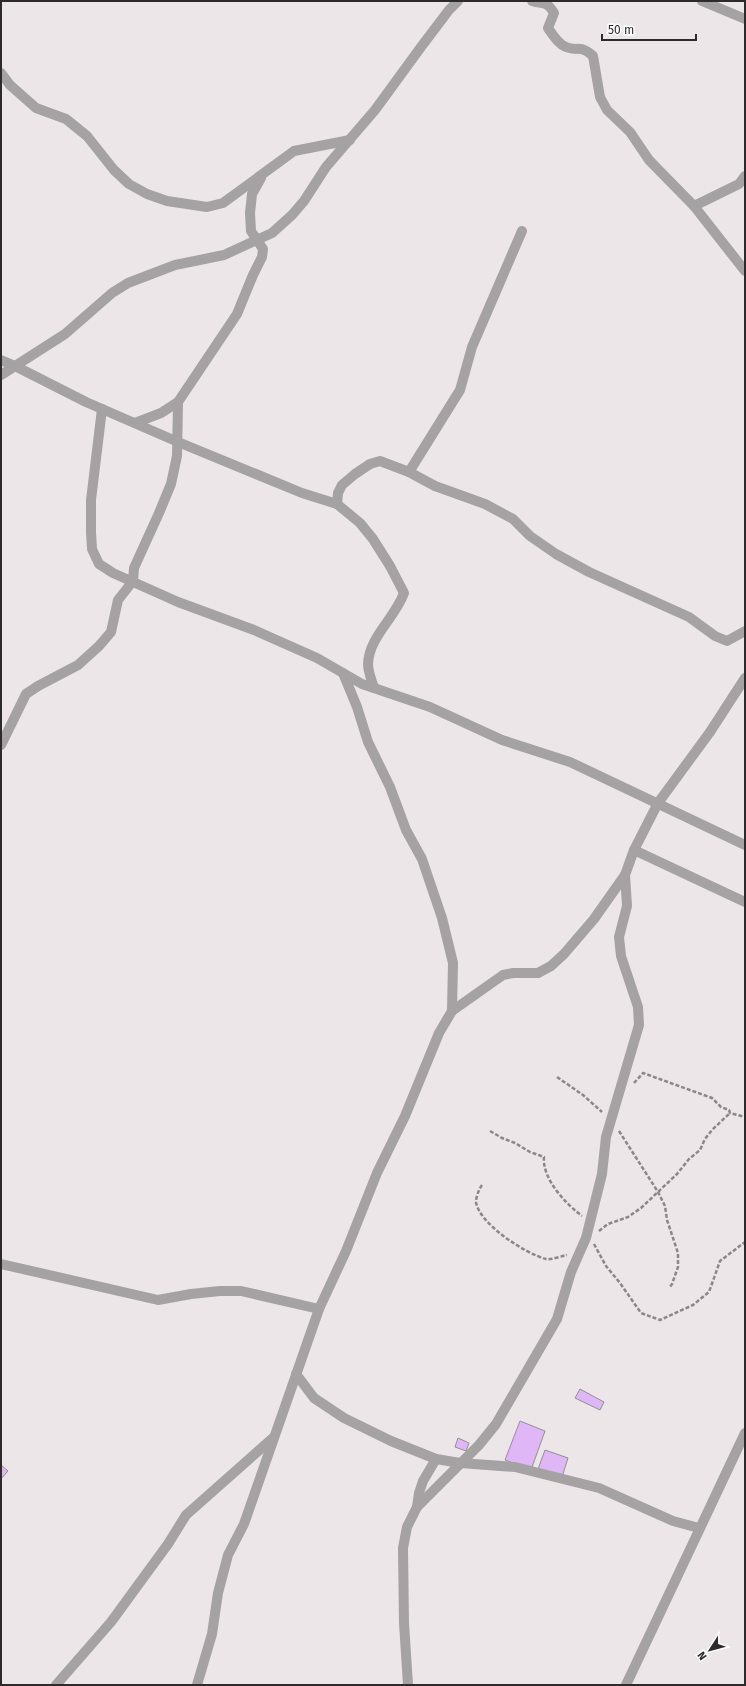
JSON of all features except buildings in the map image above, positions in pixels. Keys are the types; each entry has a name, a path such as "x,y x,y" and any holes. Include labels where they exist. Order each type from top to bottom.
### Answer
{"street":[{"path":"1,375 66,334 112,292 128,283 175,265 224,255 272,233 292,216 304,201 326,167 375,110 426,40 449,10 458,1"},
{"path":"532,1 544,2 550,7 554,13 548,28 562,45 568,48 581,48 593,56 600,98 607,110 630,132 649,160 694,206 745,271"},
{"path":"702,1 745,19"},
{"path":"1,73 10,85 36,108 66,119 87,136 129,184 147,194 167,201 207,207 223,203 294,151 350,140"},
{"path":"135,423 161,413 178,402 237,314 262,257 263,249 252,231 250,213 252,194 266,171"},
{"path":"694,206 739,184 745,176"},
{"path":"409,472 460,390 472,347 522,231"},
{"path":"1,360 56,387 178,442 302,494 337,504 360,523 373,539 390,566 404,593 400,604 374,642 368,665 374,688"},
{"path":"1,744 26,694 78,665 99,646 111,632 118,600 133,581 135,564 160,513 171,484 177,456 178,402"},
{"path":"102,408 91,500 92,549 99,564 113,573 178,602 254,630 310,654 362,684 430,707 502,740 570,762 745,845"},
{"path":"337,504 342,485 370,464 380,461 409,472 436,486 484,504 513,519 530,536 556,554 589,572 689,618 715,636 727,641 745,631"},
{"path":"343,673 357,707 368,742 390,787 406,830 422,859 442,918 453,963 452,1011"},
{"path":"197,1685 212,1634 218,1593 228,1554 244,1524 319,1309 346,1250 377,1173 405,1116 439,1033 452,1011 503,975 514,973 538,973 551,966 564,954 594,919 625,875 634,850 658,803 710,732 745,678"},
{"path":"634,850 745,902"},
{"path":"408,1685 404,1623 403,1548 407,1527 417,1507 479,1445 496,1424 557,1319 571,1272 586,1238 602,1174 606,1137 639,1025 638,1007 621,956 619,937 627,906 625,875"},
{"path":"1,1264 158,1300 191,1294 220,1291 241,1291 319,1309"},
{"path":"296,1374 314,1398 344,1418 391,1441 436,1459 460,1463 515,1467 599,1488 673,1521 699,1528"},
{"path":"626,1685 745,1433"},
{"path":"56,1685 111,1622 168,1544 186,1515 220,1483 276,1435"},
{"path":"417,1507 423,1481 436,1459"}],"path":[{"path":"631,1085 643,1073 712,1098 721,1107 729,1110 730,1113 745,1117"},
{"path":"557,1077 583,1095 611,1120 658,1192 665,1206 667,1220 678,1253 678,1267 672,1284 668,1288"},
{"path":"490,1131 530,1152 544,1157 543,1162 550,1182 568,1205 587,1222 588,1230 606,1266 641,1313 660,1320 693,1305 709,1292 720,1261 745,1242"}]}
